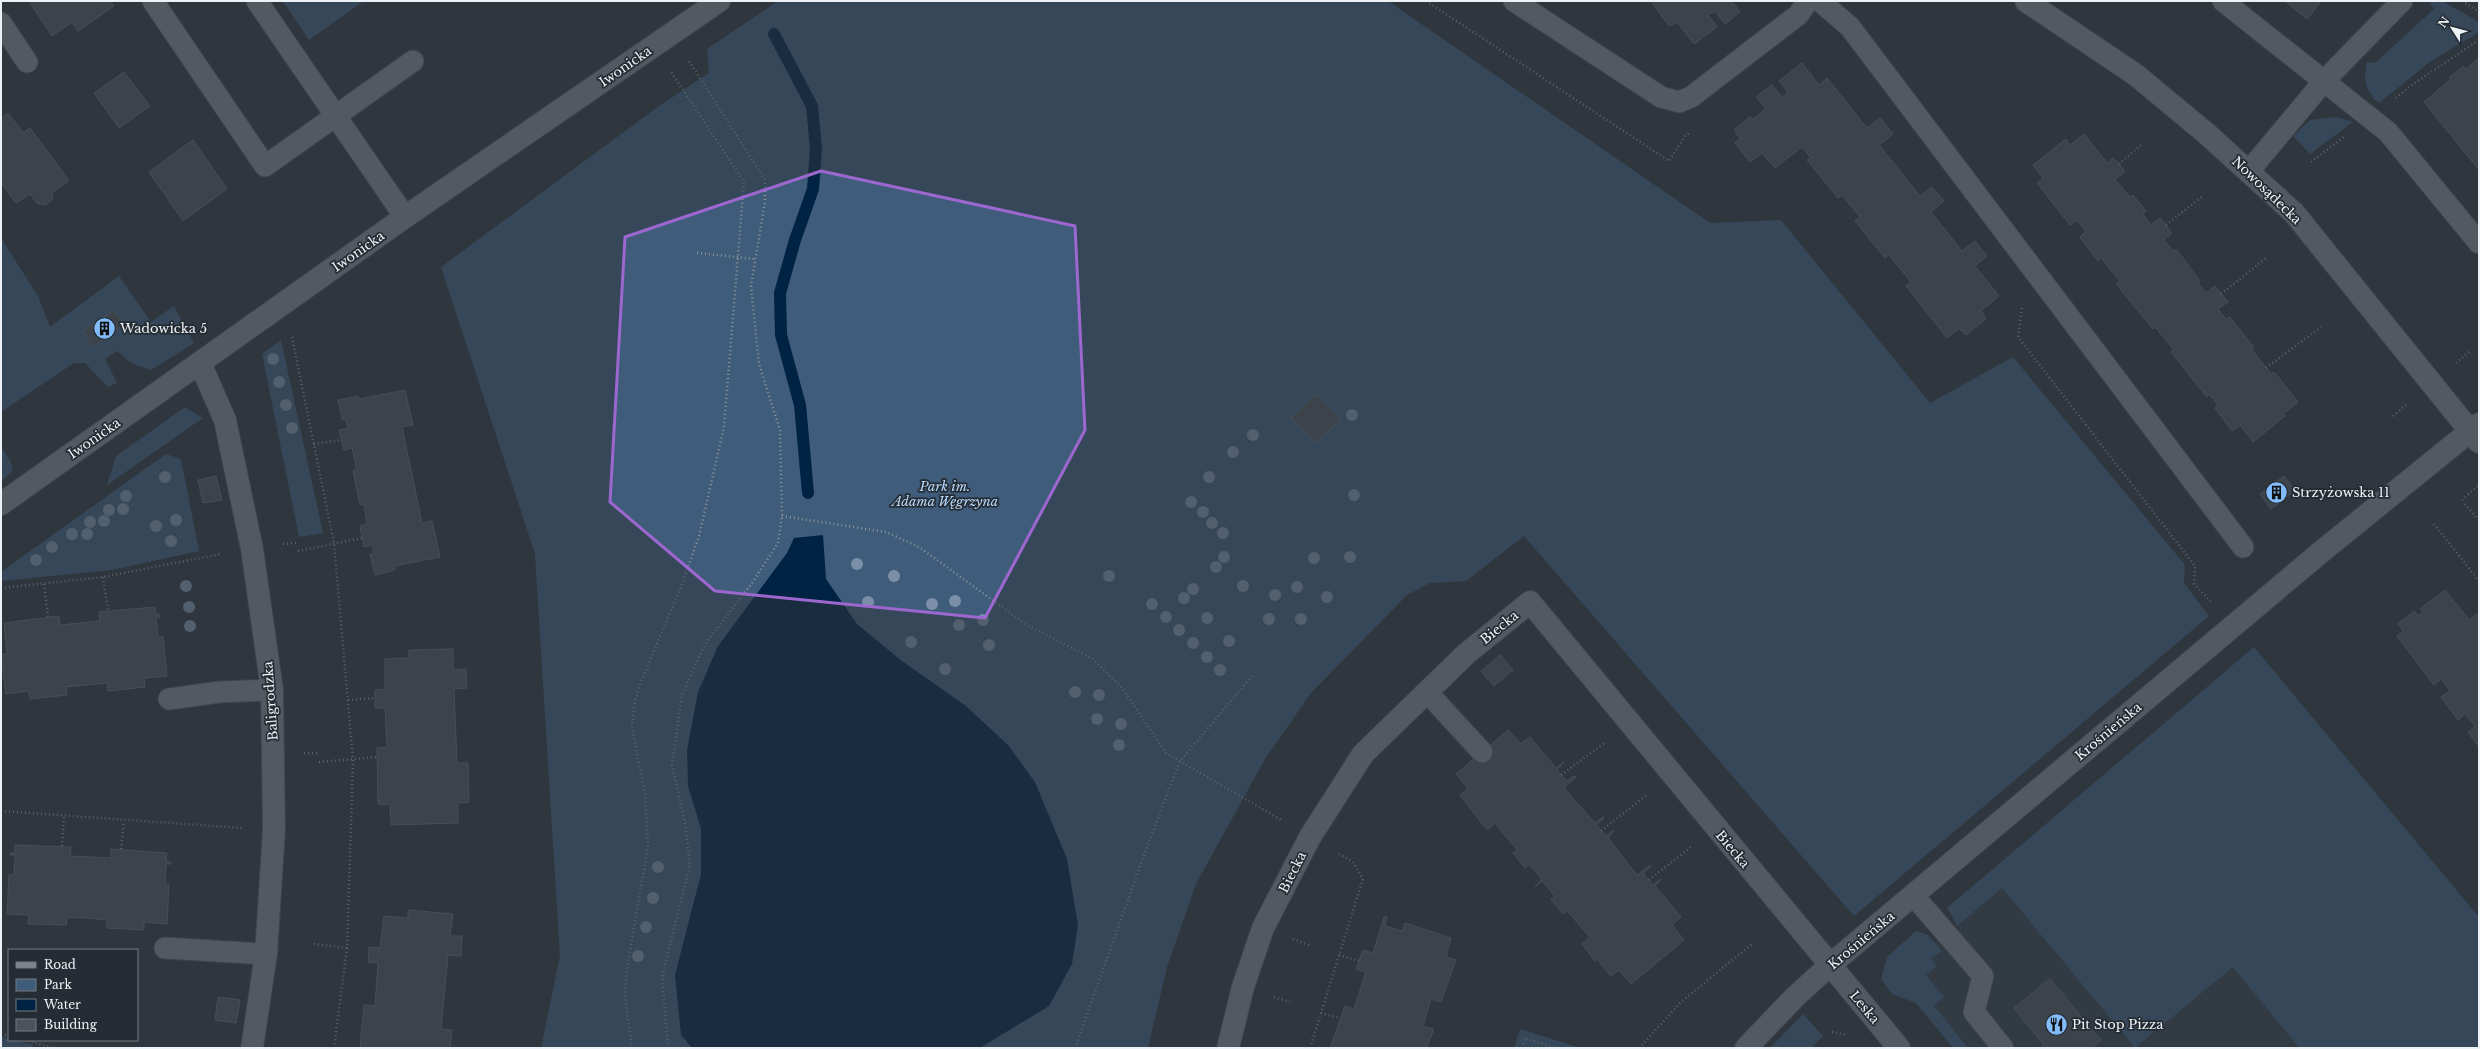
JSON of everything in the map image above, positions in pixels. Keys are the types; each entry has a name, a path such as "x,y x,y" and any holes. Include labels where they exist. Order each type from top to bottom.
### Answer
{"street":[{"name":"Iwonicka","path":"1,504 405,218 718,1"},
{"name":"Nowosądecka","path":"2026,1 2136,75 2249,171 2294,212 2476,432"},
{"name":"Baligrodzka","path":"200,363 225,420 252,549 272,690 274,830 266,954 252,1048"},
{"name":"Krośnieńska","path":"1746,1048 1795,997 1830,965 2321,552 2476,432"},
{"name":"Biecka","path":"1228,1048 1243,987 1263,928 1310,837 1363,754 1466,654 1530,602 1714,827 1830,965"},
{"name":"Leska","path":"1830,965 1899,1048"}],"lane":[{"path":"153,1 265,166 413,62"},
{"path":"257,1 405,218"},
{"path":"1514,1 1661,97 1679,102 1691,97 1798,15 1808,1"},
{"path":"1820,1 1850,27 2243,547"},
{"path":"2223,1 2388,132 2479,243"},
{"path":"2249,171 2324,81 2402,1"},
{"path":"1,23 27,62"},
{"path":"169,699 220,692 272,690"},
{"path":"1427,692 1482,752"},
{"path":"1913,896 1982,976 1974,1012 2003,1048"},
{"path":"165,948 266,954"}],"path":[{"path":"1426,1 1669,161 1685,136 1692,131"},
{"path":"2462,1 2479,12"},
{"path":"632,1048 626,996 627,967 648,847 645,794 632,728 634,706 640,684 681,587 699,536 724,427 744,182 662,40"},
{"path":"662,40 765,180 765,202 751,286 759,364 780,430 782,516 778,543 752,583 706,644 682,695 672,765 685,823 690,865 662,977 668,1048"},
{"path":"2400,95 2413,84 2479,40"},
{"path":"2118,164 2142,144"},
{"path":"2166,225 2203,196"},
{"path":"697,253 756,259"},
{"path":"2221,294 2266,258"},
{"path":"2023,307 2018,337 2195,566 2194,584 2216,608"},
{"path":"2266,368 2321,327"},
{"path":"291,335 334,543 353,760 347,948 334,1048"},
{"path":"314,444 342,440"},
{"path":"2462,500 2479,485"},
{"path":"2464,504 2476,517"},
{"path":"782,516 886,532 919,548 1027,625 1093,660 1123,689 1166,753 1265,811"},
{"path":"2434,524 2479,581"},
{"path":"298,551 362,538"},
{"path":"1,588 103,577 252,549 296,543"},
{"path":"103,577 108,611"},
{"path":"44,584 48,617"},
{"path":"1075,1048 1142,859 1180,761 1252,676"},
{"path":"348,700 375,698"},
{"path":"1561,775 1629,723"},
{"path":"319,762 377,757"},
{"path":"1601,831 1671,774"},
{"path":"1,811 124,821 274,830"},
{"path":"62,846 64,816"},
{"path":"121,849 124,821"},
{"path":"1649,880 1714,827"},
{"path":"1310,1048 1363,880 1352,861"},
{"path":"314,944 347,948"},
{"path":"1639,1048 1681,1002 1752,944"},
{"path":"1339,955 1359,961"},
{"path":"1321,1013 1340,1018"},
{"path":"1522,1048 1526,1038 1556,1048"},
{"path":"27,1041 41,1046 55,1048"}],"highlighted area":[{"path":"821,171 1075,226 1085,430 985,618 715,591 610,502 625,237"}],"shaded area":[{"path":"2002,888 2135,1048 1965,1048 1919,990 1933,947"},
{"path":"2233,967 2299,1048 2135,1048"}],"green space":[{"path":"283,1 364,1 309,40"},
{"name":"Park im. Adama Węgrzyna","path":"778,1 1388,1 1710,223 1781,220 1930,403 2013,357 2185,565 2184,583 2209,616 1854,916 1524,536 1466,581 1430,583 1407,595 1311,693 1265,759 1196,884 1167,967 1148,1048 541,1048 560,956 535,554 441,267 659,106 709,73 707,49"},
{"path":"2429,1 2442,1 2479,22 2479,32 2430,62 2379,103 2374,99 2366,85 2365,74 2367,62 2375,63 2434,9"},
{"path":"2337,117 2353,122 2310,154 2293,136 2310,120"},
{"path":"1,238 38,296 50,327 119,276 151,322 174,306 194,343 151,370 131,363 117,351 105,359 117,383 108,387 85,363 74,363 1,412"},
{"path":"281,340 323,533 299,537 262,354"},
{"path":"185,407 203,418 107,485 116,456"},
{"path":"1,447 10,460 13,470 1,482"},
{"path":"166,454 181,459 199,551 112,570 1,581 1,572"},
{"path":"2254,647 2479,917 2479,1048 2299,1048 2233,967 2135,1048 2002,888 1957,926 1947,908"},
{"path":"1916,931 1928,935 1942,951 1931,959 1937,966 1926,975 1944,997 1934,1006 1968,1048 1953,1048 1916,1003 1892,994 1881,979 1887,957"},
{"path":"1803,1014 1823,1036 1811,1048 1770,1048"},
{"path":"1520,1029 1581,1048 1514,1048"},
{"path":"1,1037 8,1039 8,1041 17,1041 33,1045 32,1048 1,1048"}],"water":[{"path":"823,535 826,579 857,624 902,661 966,706 1008,745 1035,782 1067,859 1078,925 1072,964 1049,1006 980,1048 692,1048 681,1035 675,975 701,874 701,829 688,786 687,750 698,692 718,646 787,553 794,538"}],"building":[{"path":"29,1 110,1 114,6 78,31 72,22 52,36"},
{"path":"1651,1 1732,1 1740,12 1725,24 1715,11 1708,15 1717,27 1694,44 1677,22 1669,26"},
{"path":"2285,1 2321,1 2307,19"},
{"path":"2479,58 2479,170 2424,102 2451,79 2449,78 2463,66 2466,69"},
{"path":"1802,63 1819,85 1827,78 1867,128 1880,118 1893,134 1879,145 1920,196 1932,187 1944,201 1931,212 1962,251 1975,241 1987,256 1975,266 1999,296 1981,311 1986,319 1966,335 1959,328 1947,338 1906,286 1911,282 1889,255 1885,258 1855,221 1860,217 1842,195 1838,198 1807,160 1811,158 1802,147 1775,168 1762,153 1750,162 1735,143 1740,138 1734,130 1750,117 1753,119 1766,109 1756,97 1772,85 1782,97 1788,92 1779,81"},
{"path":"124,72 150,106 119,128 94,93"},
{"path":"8,113 23,133 30,128 69,181 53,192 52,200 45,205 37,203 30,194 16,203 1,183 1,119"},
{"path":"2084,134 2107,163 2113,158 2119,164 2125,172 2115,179 2130,197 2133,195 2146,211 2143,214 2151,225 2160,218 2172,233 2164,240 2173,251 2176,249 2200,281 2198,283 2206,293 2215,286 2228,302 2218,309 2226,319 2230,317 2254,348 2252,350 2271,374 2274,372 2298,402 2283,414 2285,416 2253,442 2240,425 2232,431 2215,408 2218,405 2209,394 2207,397 2171,352 2174,350 2155,327 2153,329 2116,284 2120,281 2101,258 2098,261 2080,237 2086,231 2077,220 2070,225 2037,183 2043,178 2033,165 2066,139 2070,145"},
{"path":"193,140 227,189 183,221 149,172"},
{"name":"Wadowicka 5","path":"114,310 124,324 93,347 83,331"},
{"path":"405,390 413,425 402,427 422,523 432,521 440,557 394,566 395,570 375,575 370,554 374,554 372,545 364,547 360,526 367,524 364,504 360,505 353,470 357,470 352,448 344,450 339,430 348,428 346,420 342,419 338,400 358,396 359,399"},
{"path":"1315,394 1341,419 1316,443 1291,418"},
{"path":"216,476 222,500 203,503 198,480"},
{"name":"Strzyżowska 11","path":"2284,476 2295,491 2271,509 2260,494"},
{"path":"2445,590 2469,620 2479,613 2479,747 2468,732 2475,726 2465,714 2458,720 2441,697 2450,691 2441,679 2434,685 2397,636 2403,631 2398,624 2414,611 2418,616 2423,612 2420,609"},
{"path":"155,607 156,614 160,614 160,617 156,618 158,637 163,637 167,676 144,678 145,687 108,691 107,683 66,687 67,695 30,699 28,691 6,694 1,654 7,654 4,623 59,616 60,625 100,621 99,612"},
{"path":"453,649 453,670 466,669 467,688 454,689 457,763 468,763 469,802 458,803 458,823 391,825 390,805 378,804 377,748 387,747 385,708 375,708 375,690 385,689 385,659 409,658 409,650"},
{"path":"1500,655 1513,670 1494,686 1481,671"},
{"path":"1508,730 1521,744 1530,737 1556,768 1564,762 1557,770 1567,781 1574,776 1576,777 1564,788 1595,823 1603,817 1604,818 1596,825 1606,836 1614,830 1608,838 1637,875 1650,865 1651,866 1643,874 1653,885 1661,879 1655,886 1681,917 1672,925 1684,940 1631,984 1619,970 1611,976 1597,959 1595,961 1582,944 1590,937 1567,911 1563,914 1551,899 1555,896 1542,881 1535,887 1542,879 1529,864 1525,868 1513,853 1517,850 1495,823 1487,830 1460,795 1468,788 1456,774"},
{"path":"15,845 71,847 70,856 111,858 111,849 167,853 166,861 171,862 171,864 166,864 165,884 169,885 167,924 144,922 144,930 107,928 107,920 67,917 66,925 28,924 29,915 7,914 9,875 14,875 15,855 10,855 10,853 15,853"},
{"path":"408,910 453,914 450,936 462,936 461,956 448,955 441,1029 452,1030 450,1048 360,1048 364,1005 375,1006 378,963 368,962 369,947 380,948 384,916 408,918"},
{"path":"1384,917 1387,917 1385,926 1402,931 1405,923 1451,938 1446,957 1456,960 1441,1002 1431,999 1423,1026 1433,1029 1433,1032 1426,1048 1330,1048 1345,1006 1354,1009 1366,972 1356,969 1363,950 1373,953"},
{"name":"Pit Stop Pizza","path":"2050,979 2101,1040 2092,1048 2041,1048 2044,1045 2014,1008"},
{"path":"218,997 240,1000 236,1023 215,1020"}],"waterway":[{"path":"774,34 812,106 816,149 813,189 795,240 780,293 781,335 800,405 808,493"}],"place":[{"name":"Wadowicka 5","path":"104,328"},
{"name":"Strzyżowska 11","path":"2277,492"},
{"name":"Pit Stop Pizza","path":"2057,1024"}]}
